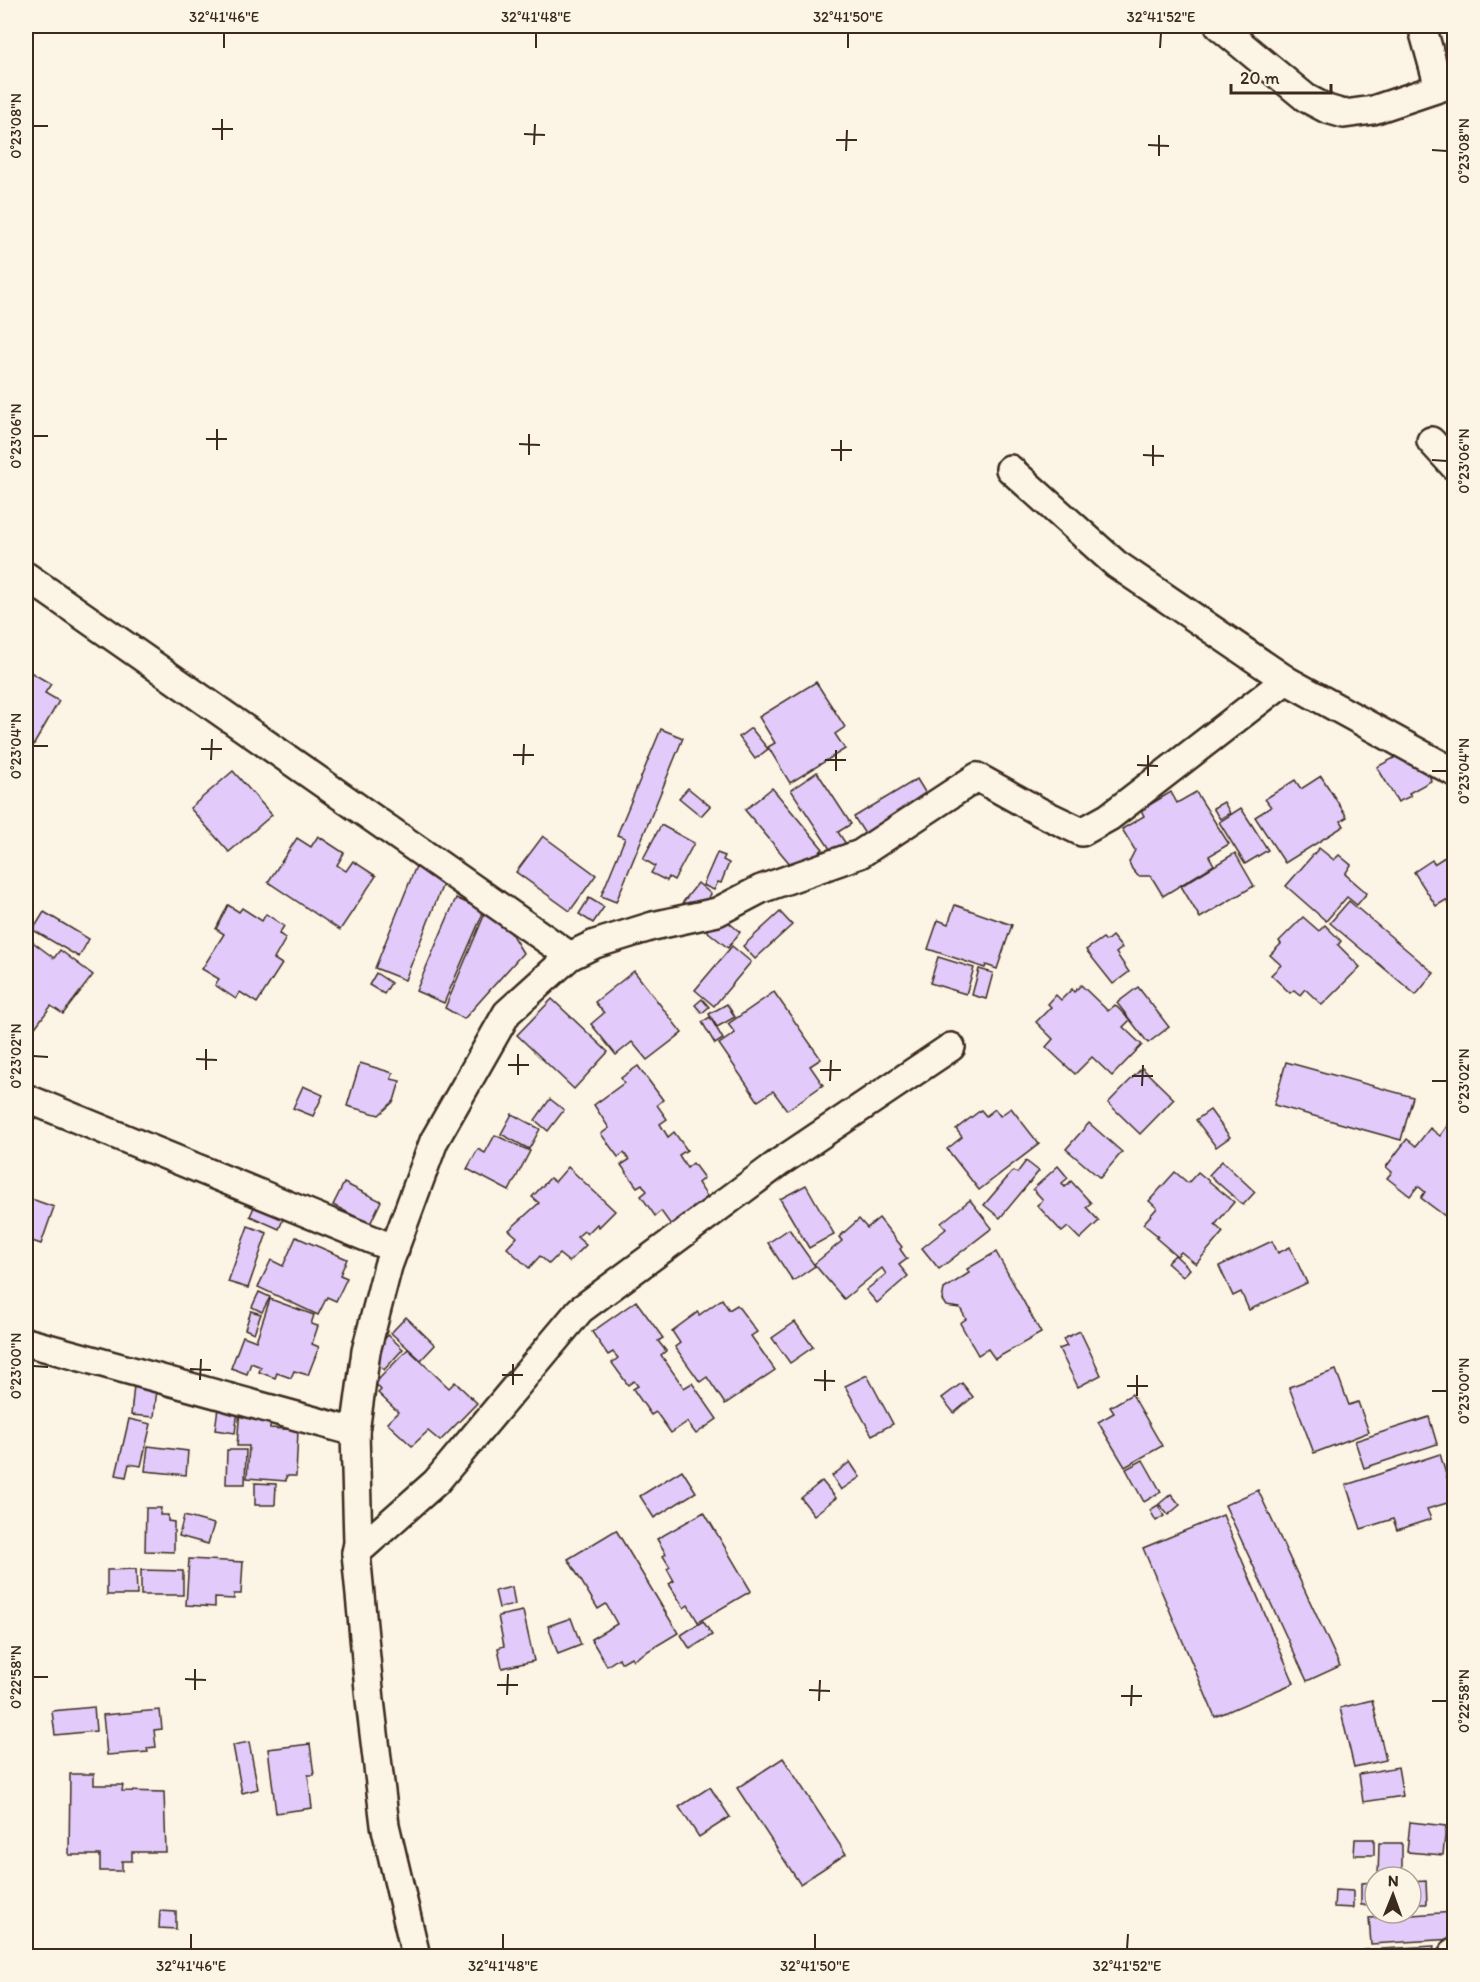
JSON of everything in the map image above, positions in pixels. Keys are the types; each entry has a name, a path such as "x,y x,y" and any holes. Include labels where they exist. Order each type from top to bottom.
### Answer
{"street":[{"path":"1219,26 1306,98 1327,109 1344,114 1373,111 1447,85 1422,26"},
{"path":"1431,441 1455,466"},
{"path":"1010,469 1116,564 1286,680 1455,772"},
{"path":"26,576 570,956"},
{"path":"416,1956 385,1825 370,1700 356,1553 358,1543 355,1432 366,1351 388,1266 434,1142 507,1013 570,956 595,944 653,926 717,912 761,889 860,854 977,777 1082,832 1110,817 1286,680"},
{"path":"356,1553 436,1482 580,1310 780,1162 951,1047"},
{"path":"26,1098 395,1249"},
{"path":"26,1342 355,1432"},
{"path":"1452,1956 1455,1952"}],"building":[{"path":"27,670 51,684 45,693 59,701 33,746 26,742"},
{"path":"816,682 845,727 835,734 845,749 790,783 768,747 775,743 759,717"},
{"path":"751,728 768,749 755,759 739,737"},
{"path":"661,729 683,738 616,902 601,896 625,838 617,835"},
{"path":"1403,753 1427,767 1431,781 1409,793 1411,796 1398,802 1377,767"},
{"path":"233,771 272,815 229,852 190,808"},
{"path":"817,772 851,824 838,832 846,844 832,852 791,790"},
{"path":"1321,776 1347,817 1341,821 1344,826 1285,863 1255,817 1271,807 1265,799 1295,780 1301,789"},
{"path":"917,779 928,797 865,834 854,817"},
{"path":"688,788 710,806 701,816 679,798"},
{"path":"772,788 823,849 796,871 745,810"},
{"path":"1171,792 1177,803 1196,792 1229,844 1209,856 1214,865 1163,896 1151,876 1138,876 1132,869 1129,862 1135,850 1122,829 1144,816 1141,810"},
{"path":"1224,802 1230,813 1220,819 1213,808"},
{"path":"1241,808 1268,850 1245,864 1219,822"},
{"path":"661,825 694,843 674,880 669,877 667,881 651,873 655,866 643,859"},
{"path":"318,836 344,853 337,865 346,871 353,861 376,876 340,930 268,882 297,838 311,847"},
{"path":"543,836 596,875 570,911 516,872"},
{"path":"1319,848 1334,860 1339,855 1351,865 1345,874 1367,893 1357,905 1347,897 1326,921 1286,886"},
{"path":"1454,851 1454,912 1446,900 1436,906 1414,872 1432,860 1434,864"},
{"path":"717,853 725,856 723,860 729,863 721,883 718,882 714,890 703,885"},
{"path":"1235,853 1254,886 1200,918 1181,886"},
{"path":"416,866 445,879 405,980 375,968"},
{"path":"698,883 711,894 702,906 689,908 683,902"},
{"path":"456,898 484,911 444,1003 416,991"},
{"path":"589,898 604,907 593,923 579,914"},
{"path":"1349,901 1434,973 1416,995 1330,923"},
{"path":"228,905 239,912 242,908 262,921 266,914 284,926 279,934 286,938 274,959 282,964 257,1003 240,992 236,999 215,985 219,979 202,969 224,934 216,929"},
{"path":"955,905 1012,925 997,969 986,965 985,968 928,949 938,920 948,924"},
{"path":"486,911 505,923 523,953 464,1019 445,1008"},
{"path":"44,912 89,939 79,957 33,930"},
{"path":"780,912 792,925 755,959 743,946"},
{"path":"721,916 740,932 728,948 707,931"},
{"path":"1303,917 1319,931 1325,925 1341,941 1338,945 1360,967 1322,1005 1305,989 1300,995 1294,990 1290,993 1271,975 1281,965 1270,955 1281,944 1279,941"},
{"path":"1112,936 1122,948 1116,953 1129,972 1113,984 1086,950 1103,938 1106,941"},
{"path":"30,940 54,958 60,950 93,975 63,1014 51,1006 27,1038 26,947"},
{"path":"732,946 751,962 714,1006 695,990"},
{"path":"938,957 974,968 966,994 930,983"},
{"path":"979,969 993,973 986,999 972,995"},
{"path":"634,971 682,1033 647,1060 632,1042 616,1055 591,1024 604,1013 595,1002"},
{"path":"376,973 391,983 384,994 369,985"},
{"path":"1081,985 1108,1011 1115,1005 1130,1020 1123,1027 1142,1045 1112,1076 1092,1057 1075,1074 1046,1047 1053,1039 1036,1022 1051,1007 1048,1004 1056,995 1061,1000 1072,989 1074,992"},
{"path":"1138,987 1169,1027 1148,1043 1117,1003"},
{"path":"774,992 821,1059 810,1066 823,1085 787,1110 773,1091 758,1101 719,1044 735,1033 728,1024"},
{"path":"552,999 608,1052 574,1089 517,1035"},
{"path":"702,999 709,1007 702,1013 695,1005"},
{"path":"727,1004 735,1017 717,1027 709,1014"},
{"path":"710,1017 723,1039 715,1044 702,1022"},
{"path":"1286,1062 1413,1097 1401,1140 1274,1105"},
{"path":"360,1063 393,1073 391,1079 400,1081 394,1101 379,1115 347,1106"},
{"path":"638,1066 663,1100 657,1105 667,1119 660,1124 668,1137 674,1132 687,1150 679,1155 687,1168 693,1163 704,1178 698,1183 711,1202 676,1232 661,1211 655,1216 641,1196 647,1191 642,1184 637,1187 621,1165 629,1160 624,1153 618,1157 601,1134 609,1128 594,1105 624,1083 621,1078"},
{"path":"1142,1068 1174,1099 1140,1134 1108,1103"},
{"path":"303,1086 323,1095 313,1116 293,1108"},
{"path":"550,1099 564,1110 548,1131 535,1120"},
{"path":"1011,1108 1039,1144 979,1190 947,1149 962,1137 956,1129 981,1110 986,1116 995,1109 1000,1116"},
{"path":"1210,1110 1230,1137 1216,1147 1196,1120"},
{"path":"512,1114 540,1129 529,1149 501,1134"},
{"path":"1454,1117 1454,1213 1449,1219 1421,1198 1425,1192 1418,1186 1410,1196 1387,1178 1392,1172 1386,1167 1407,1139 1416,1146 1430,1128 1440,1136"},
{"path":"1089,1123 1122,1152 1100,1178 1066,1149"},
{"path":"495,1135 530,1151 509,1191 467,1169 478,1149 485,1153"},
{"path":"1026,1161 1039,1171 1000,1218 984,1205 1013,1171 1017,1173"},
{"path":"1222,1161 1255,1192 1243,1205 1209,1175"},
{"path":"1058,1166 1068,1178 1062,1183 1065,1187 1071,1181 1091,1203 1086,1207 1099,1221 1080,1239 1068,1227 1062,1232 1037,1205 1043,1200 1033,1189"},
{"path":"568,1167 615,1211 599,1227 597,1224 587,1234 584,1231 577,1237 586,1245 569,1262 559,1254 549,1264 540,1256 529,1268 507,1248 517,1237 509,1230 539,1203 532,1197 550,1178 555,1182"},
{"path":"1175,1172 1188,1183 1198,1172 1234,1202 1215,1225 1223,1232 1196,1264 1181,1252 1177,1256 1143,1224 1157,1208 1149,1201"},
{"path":"344,1183 381,1201 370,1224 333,1205"},
{"path":"806,1185 834,1234 809,1248 780,1199"},
{"path":"259,1196 288,1208 279,1229 250,1216"},
{"path":"26,1197 54,1207 41,1244 26,1239"},
{"path":"970,1200 992,1228 939,1269 922,1248 946,1229 941,1223"},
{"path":"879,1218 902,1247 900,1249 907,1259 899,1265 908,1276 877,1303 866,1290 886,1274 882,1268 844,1299 814,1264 842,1241 839,1237 859,1219 867,1228"},
{"path":"248,1226 267,1233 248,1288 228,1282"},
{"path":"789,1229 815,1266 793,1281 768,1243"},
{"path":"296,1237 347,1259 340,1275 347,1278 336,1301 327,1297 318,1315 258,1287 271,1260 283,1266"},
{"path":"1272,1241 1278,1253 1290,1247 1307,1283 1249,1310 1241,1292 1233,1296 1219,1266"},
{"path":"996,1252 1041,1333 995,1359 988,1349 978,1355 960,1323 966,1319 960,1308 946,1306 942,1300 944,1289 969,1273 967,1269"},
{"path":"1175,1255 1190,1269 1183,1277 1167,1263"},
{"path":"259,1292 270,1297 262,1312 252,1307"},
{"path":"270,1299 314,1315 311,1324 318,1326 312,1344 319,1347 308,1375 294,1371 291,1378 277,1373 275,1378 259,1372 261,1367 251,1363 247,1374 231,1368 243,1336 256,1341"},
{"path":"722,1299 729,1310 737,1305 757,1332 751,1336 775,1370 725,1404 707,1377 700,1382 675,1347 680,1343 672,1331 698,1312 699,1315"},
{"path":"636,1301 663,1338 658,1341 666,1351 661,1355 684,1388 692,1383 717,1419 696,1434 687,1422 671,1433 656,1412 651,1415 633,1389 638,1386 634,1381 628,1385 612,1363 618,1358 613,1352 608,1355 592,1332"},
{"path":"251,1311 261,1314 254,1333 245,1329"},
{"path":"406,1317 435,1345 421,1360 391,1333"},
{"path":"795,1322 813,1347 790,1363 772,1338"},
{"path":"1080,1331 1101,1375 1078,1387 1059,1349 1067,1346 1063,1339"},
{"path":"388,1335 403,1349 384,1370 369,1357"},
{"path":"408,1349 449,1388 455,1382 477,1403 440,1441 428,1431 412,1446 387,1423 398,1412 378,1393 381,1390 375,1383"},
{"path":"1336,1370 1349,1405 1358,1402 1369,1432 1314,1453 1289,1387"},
{"path":"867,1375 893,1424 872,1435 845,1386"},
{"path":"962,1383 973,1397 954,1413 942,1398"},
{"path":"134,1385 157,1388 154,1417 131,1415"},
{"path":"1132,1394 1162,1446 1125,1467 1098,1422 1114,1413 1110,1407"},
{"path":"219,1400 239,1403 235,1433 215,1430"},
{"path":"240,1409 271,1412 270,1428 298,1430 296,1476 286,1476 286,1481 247,1478 249,1446 237,1446"},
{"path":"1429,1417 1437,1444 1364,1468 1355,1441"},
{"path":"129,1419 151,1424 141,1466 129,1464 126,1477 116,1475"},
{"path":"148,1446 188,1451 186,1475 145,1471"},
{"path":"227,1450 246,1450 245,1484 226,1484"},
{"path":"1440,1454 1454,1501 1427,1509 1431,1519 1397,1530 1393,1519 1361,1529 1346,1485"},
{"path":"1143,1460 1161,1492 1144,1502 1126,1469"},
{"path":"850,1462 860,1477 841,1490 832,1476"},
{"path":"682,1470 696,1492 654,1518 640,1496"},
{"path":"822,1481 836,1498 814,1515 801,1498"},
{"path":"255,1483 276,1484 275,1505 255,1505"},
{"path":"1258,1490 1340,1666 1307,1681 1225,1505"},
{"path":"1171,1494 1180,1505 1168,1515 1159,1504"},
{"path":"1158,1505 1164,1516 1156,1521 1150,1510"},
{"path":"146,1508 161,1508 160,1515 168,1515 168,1521 174,1522 174,1552 145,1551"},
{"path":"704,1512 751,1591 698,1622 688,1605 684,1608 669,1584 674,1581 667,1569 670,1567 663,1556 666,1554 657,1539"},
{"path":"1223,1515 1294,1683 1215,1717 1143,1548"},
{"path":"184,1516 214,1524 208,1544 179,1536"},
{"path":"616,1530 678,1633 633,1660 631,1657 621,1663 619,1658 607,1666 591,1639 617,1624 606,1604 598,1609 568,1559"},
{"path":"189,1559 243,1562 241,1594 234,1594 234,1599 215,1598 215,1607 186,1605"},
{"path":"136,1569 137,1595 107,1595 107,1570"},
{"path":"141,1570 183,1571 183,1595 141,1595"},
{"path":"512,1587 515,1605 499,1608 495,1591"},
{"path":"523,1611 534,1661 502,1668 498,1648 504,1646 498,1616"},
{"path":"571,1618 581,1645 558,1654 548,1626"},
{"path":"703,1621 712,1635 690,1649 681,1635"},
{"path":"1372,1700 1386,1760 1354,1767 1340,1708"},
{"path":"94,1707 96,1731 55,1735 52,1711"},
{"path":"160,1710 162,1729 154,1730 156,1747 147,1748 148,1752 107,1755 103,1715"},
{"path":"249,1742 258,1789 242,1793 233,1745"},
{"path":"310,1744 314,1775 308,1775 312,1808 276,1813 268,1749"},
{"path":"783,1758 846,1854 800,1884 737,1788"},
{"path":"1398,1767 1403,1796 1363,1802 1359,1774"},
{"path":"70,1774 94,1774 94,1785 123,1785 122,1791 164,1792 166,1852 132,1852 132,1861 122,1861 122,1871 100,1871 100,1855 69,1855"},
{"path":"710,1787 730,1817 699,1837 679,1807"},
{"path":"1410,1822 1446,1826 1443,1855 1407,1852"},
{"path":"1355,1839 1374,1839 1374,1855 1354,1855"},
{"path":"1379,1843 1402,1843 1402,1865 1378,1865"},
{"path":"1423,1881 1426,1881 1427,1904 1423,1904"},
{"path":"1361,1883 1363,1883 1363,1905 1361,1905"},
{"path":"1335,1890 1353,1891 1353,1908 1334,1907"},
{"path":"160,1911 176,1912 176,1929 159,1928"},
{"path":"1454,1912 1454,1939 1371,1944 1370,1925 1423,1925 1423,1914"},
{"path":"1434,1946 1433,1956 1364,1956 1364,1950"}]}
